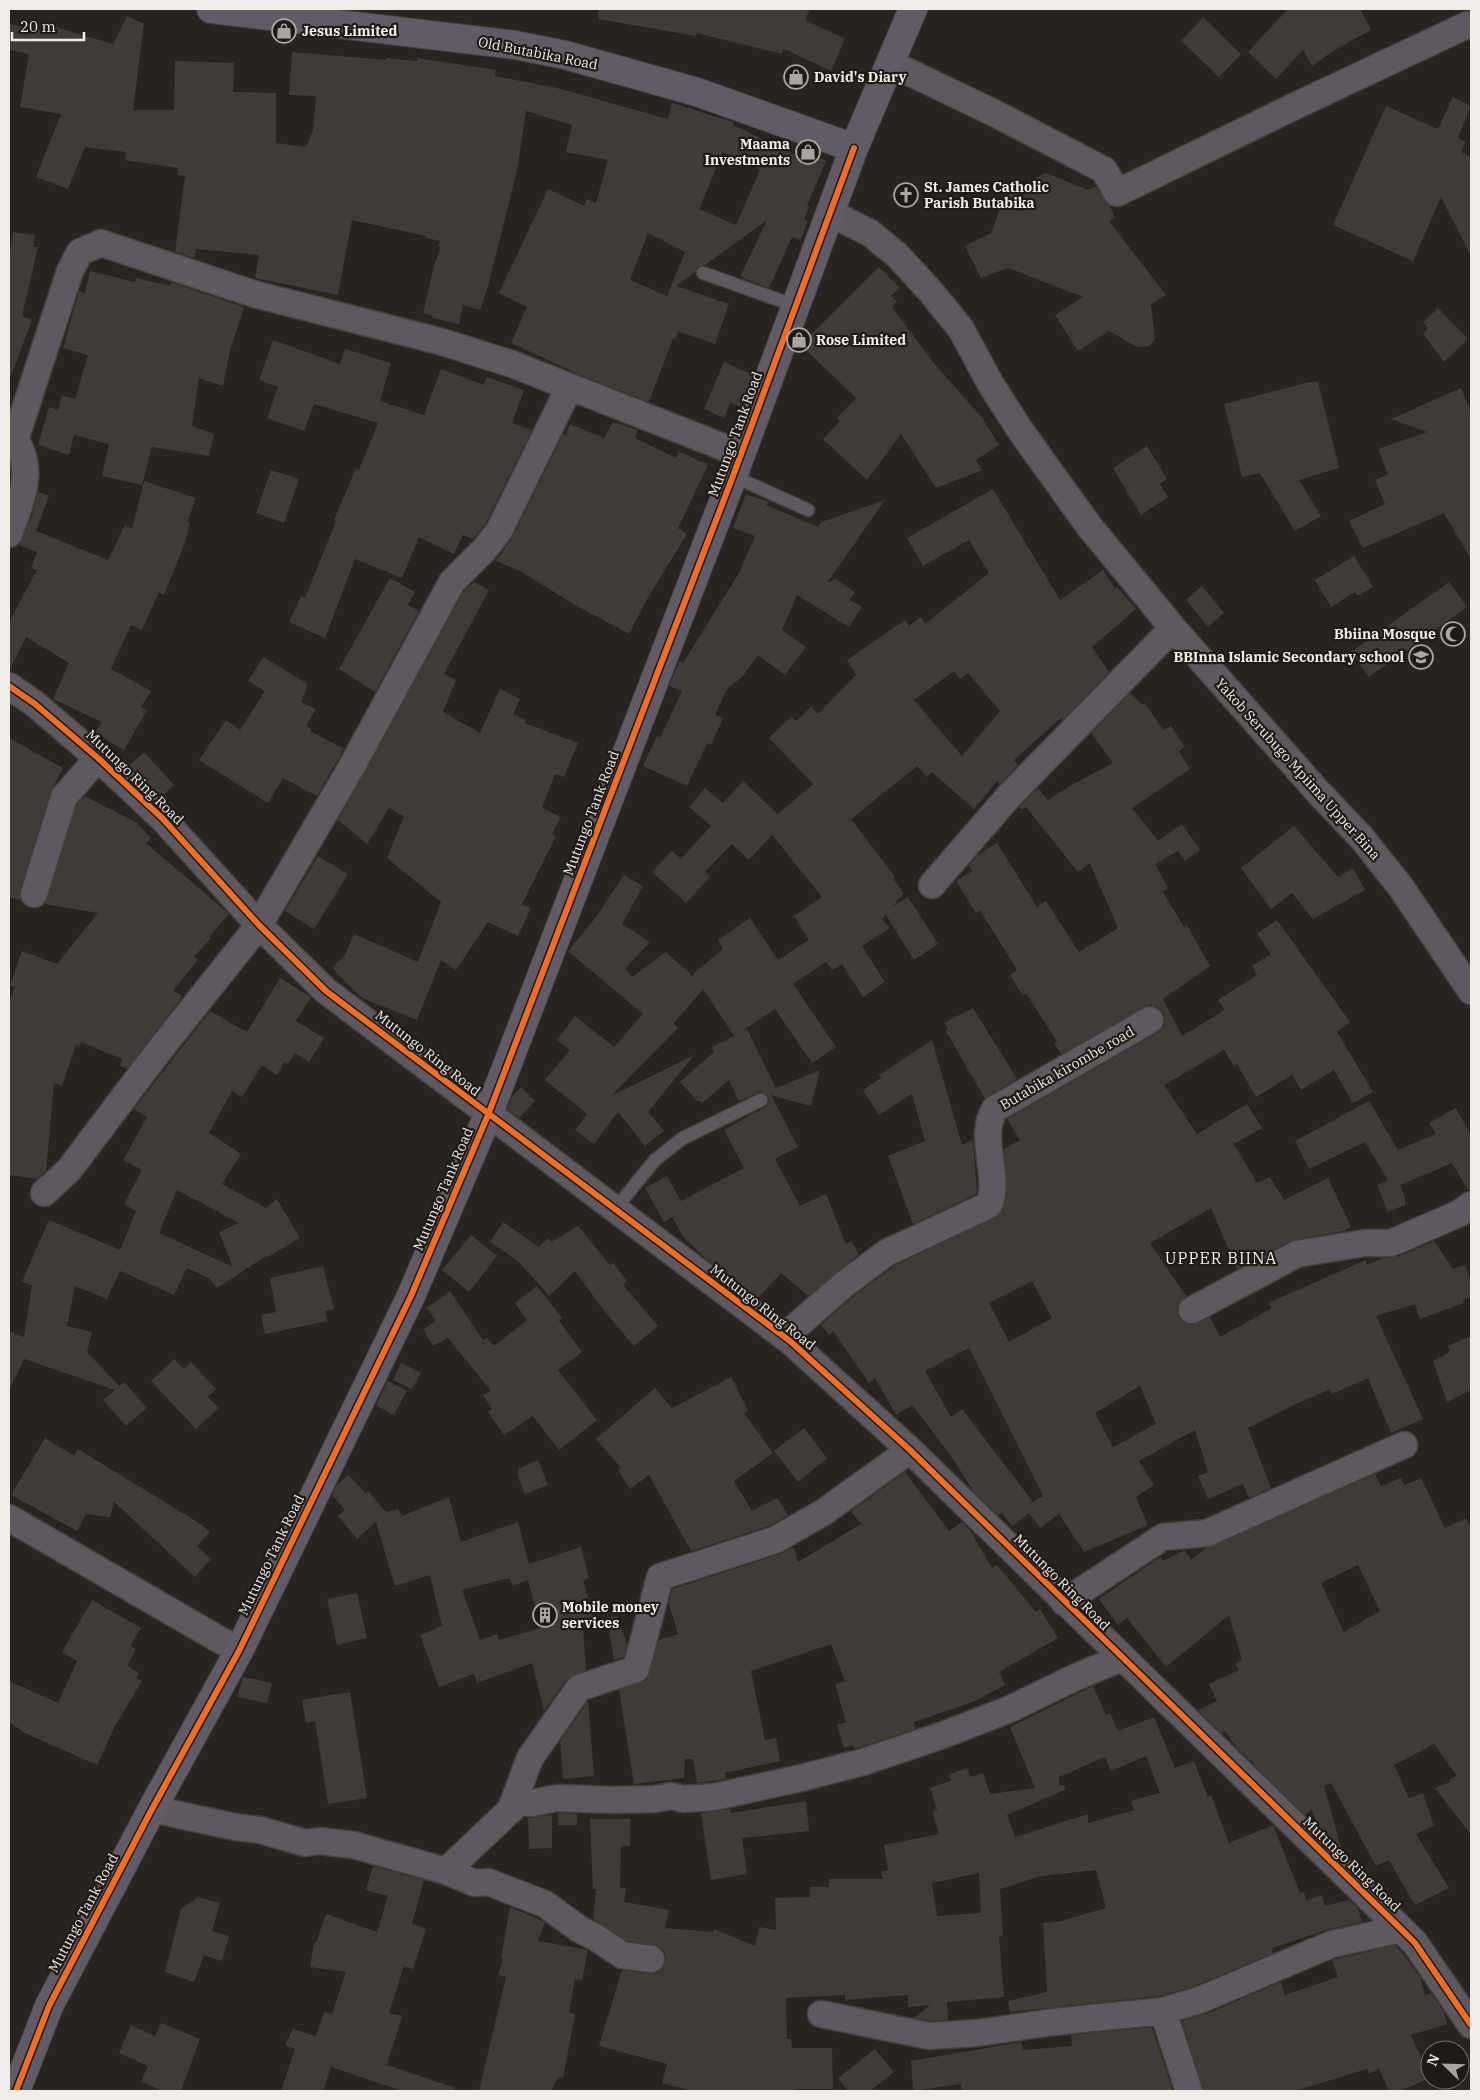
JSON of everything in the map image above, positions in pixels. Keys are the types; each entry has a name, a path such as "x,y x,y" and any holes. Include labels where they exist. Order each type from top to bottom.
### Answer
{"street":[{"name":"Old Butabika Road","path":"211,9 300,14 515,45 565,55 696,92 854,148"},
{"name":"Mutungo Tank Road","path":"16,2091 49,2006 152,1809 239,1651 411,1296 488,1115 737,465 854,148 913,9"},
{"path":"890,64 994,113 1104,170 1117,193 1464,21"},
{"name":"Yakob Serubugo Mpiima Upper Bina","path":"830,213 870,234 890,250 937,299 961,329 990,383 1089,526 1173,628 1319,793 1361,837 1400,886 1469,985"},
{"path":"9,534 27,469 22,450 12,440 70,271 80,252 101,243 254,294 439,341 512,364 737,465"},
{"path":"44,1193 69,1170 158,1052 259,925 351,768 452,582 484,550 499,531 569,388"},
{"path":"932,885 1009,796 1173,628"},
{"name":"Mutungo Ring Road","path":"10,688 35,704 98,758 163,819 259,925 326,991 784,1337 910,1450 1415,1943 1471,2025"},
{"path":"34,894 64,797 98,758"},
{"name":"Butabika kirombe road","path":"784,1337 842,1286 886,1253 989,1205 993,1195 989,1162 990,1117 995,1109 1150,1020"},
{"path":"1192,1310 1298,1254 1364,1243 1391,1243 1458,1214 1471,1205"},
{"path":"1064,1602 1163,1537 1207,1533 1404,1445"},
{"path":"512,1806 530,1758 579,1688 636,1669 660,1577 775,1540 824,1512 910,1450"},
{"path":"9,1518 239,1651"},
{"path":"446,1871 512,1806 519,1802 532,1803 557,1798 614,1800 656,1799 671,1796 683,1799 714,1797 801,1778 862,1762 943,1735 1010,1709 1078,1676 1122,1658"},
{"path":"152,1809 235,1827 260,1830 305,1843 319,1841 354,1845 446,1871 475,1883 488,1882 545,1904 579,1929 622,1955 651,1959"},
{"path":"821,2014 929,2036 977,2033 1053,2022 1163,2011 1200,2000 1332,1944 1401,1929"},
{"path":"1163,2011 1189,2091"}],"lane":[{"path":"703,273 796,306"},
{"path":"737,465 808,510"},
{"path":"615,1209 655,1160 683,1138 761,1100"}],"building":[{"path":"599,9 810,9 805,20 845,39 831,71 784,49 782,54 697,33 696,36 598,19"},
{"path":"1288,9 1360,9 1371,30 1333,51 1312,66 1303,50 1276,79 1248,52"},
{"path":"127,16 144,24 133,110 174,110 175,61 234,63 233,92 276,93 276,143 306,147 313,130 316,96 289,95 292,52 386,60 386,58 417,61 417,58 496,70 495,76 557,88 668,119 672,103 733,122 733,125 801,158 804,152 826,161 807,206 809,207 804,220 808,221 800,240 792,237 769,288 740,277 767,220 705,265 698,267 695,272 676,286 729,304 715,344 678,331 676,339 673,338 649,402 578,374 511,343 527,307 499,293 548,189 584,206 587,199 596,203 608,160 566,152 572,125 526,111 517,171 487,290 480,310 463,305 459,324 432,318 433,316 423,313 434,266 441,247 438,246 440,241 426,238 426,236 352,220 338,295 255,278 259,255 196,249 194,258 175,252 185,176 177,175 178,168 125,160 126,152 85,147 68,189 36,177 61,114 20,107 29,54 9,50 9,24 44,31 45,24 113,44","holes":["723,152 760,170 736,225 699,209","648,233 685,252 667,296 630,280"]},
{"path":"1203,17 1241,54 1219,77 1181,41"},
{"path":"1453,97 1471,106 1458,138 1466,142 1461,152 1471,157 1471,256 1441,197 1413,261 1333,225 1386,106 1438,129"},
{"path":"1046,173 1088,190 1096,187 1110,206 1115,218 1109,221 1166,295 1151,304 1155,339 1149,346 1137,347 1109,331 1078,351 1055,315 1083,297 1008,268 981,278 965,246 991,233 1006,192"},
{"path":"13,232 35,235 33,247 38,247 22,316 32,320 11,376 9,375 9,260"},
{"path":"879,267 900,288 891,296 897,301 892,307 933,362 983,419 999,445 976,460 982,470 936,488 901,434 867,480 823,439 840,421 837,418 856,398 801,345"},
{"path":"90,271 135,282 136,278 171,286 171,282 244,307 230,351 223,386 199,378 192,426 214,434 209,456 152,447 142,485 102,476 109,444 74,435 69,455 38,445 49,407 58,410 62,395 75,399 88,355 63,348 79,291 85,293"},
{"path":"1438,308 1468,339 1444,362 1423,334 1428,328 1423,322"},
{"path":"273,340 340,364 345,349 391,363 380,401 424,415 441,369 484,385 486,377 524,390 512,423 532,430 486,523 473,539 463,535 454,554 419,537 402,578 355,559 325,638 289,622 301,596 305,598 336,521 334,520 356,468 359,470 378,423 314,404 304,431 267,418 278,387 259,380"},
{"path":"724,362 754,375 742,407 730,403 724,418 704,409"},
{"path":"1310,382 1318,382 1339,468 1299,480 1321,516 1295,531 1260,473 1242,477 1224,404"},
{"path":"1461,388 1471,412 1471,559 1444,513 1363,548 1349,521 1385,504 1375,480 1388,474 1378,449 1427,432 1391,419"},
{"path":"613,422 638,430 635,438 676,458 679,451 708,465 678,528 687,534 646,601 629,634 570,602 522,572 496,561 512,538 563,434 566,435 570,424 604,438"},
{"path":"1147,446 1167,479 1160,484 1168,497 1141,515 1113,468"},
{"path":"271,470 299,479 284,523 256,513"},
{"path":"144,481 196,498 187,522 190,523 184,545 164,595 159,592 142,630 131,625 111,669 151,691 141,707 147,710 124,750 95,733 102,722 53,699 69,663 26,637 9,671 9,622 37,570 31,568 37,552 19,545 32,516 38,492 49,496 36,531 108,560 125,525 132,529"},
{"path":"993,489 1060,600 1103,570 1115,589 1117,587 1136,609 1092,647 1109,672 1063,720 1061,718 1014,760 1018,765 1000,784 997,781 974,809 932,772 927,777 917,766 851,819 895,877 893,879 904,893 893,906 908,897 938,944 914,960 886,915 882,919 890,928 862,946 885,982 863,997 842,964 832,970 826,962 793,984 836,1047 812,1063 775,1009 741,1032 747,1029 776,1088 820,1070 811,1106 771,1095 798,1147 775,1159 800,1206 826,1194 846,1244 851,1241 859,1254 808,1296 781,1273 758,1298 707,1260 684,1238 672,1217 664,1222 645,1188 667,1176 681,1201 744,1168 724,1130 765,1107 769,1101 768,1096 761,1092 739,1101 729,1080 701,1104 701,1101 697,1101 680,1082 714,1052 712,1047 734,1036 703,989 674,1023 678,1028 611,1096 694,1055 648,1112 664,1131 645,1146 618,1112 594,1144 575,1130 587,1114 545,1080 570,1050 557,1040 575,1016 614,1047 643,1014 568,951 596,917 624,875 643,886 622,924 650,942 625,969 632,977 666,952 695,978 693,974 723,949 718,940 750,918 778,960 809,940 794,916 822,897 772,835 749,860 732,844 705,872 710,877 686,903 652,872 672,851 681,859 711,826 689,807 705,788 723,803 743,781 778,814 813,784 769,738 791,717 796,721 811,707 818,714 856,675 847,660 905,620 909,626 921,617 925,624 989,573 969,540 923,566 907,538","holes":["954,671 960,679 968,673 1000,711 962,756 914,700"]},
{"path":"746,494 768,502 766,505 818,527 821,522 885,500 827,583 835,579 855,592 850,600 862,607 849,627 797,595 782,630 806,647 785,675 758,655 743,676 727,689 715,715 723,718 711,745 707,743 687,786 643,766 657,736 660,738 682,691 669,686 679,661 683,663 739,573 755,536 733,528"},
{"path":"1354,556 1373,587 1358,596 1355,592 1331,607 1315,580"},
{"path":"390,578 415,592 408,605 419,611 375,692 339,669"},
{"path":"474,582 489,590 444,674 456,680 443,712 480,733 500,689 520,699 513,714 526,720 525,723 578,743 564,777 555,774 542,808 561,817 552,834 556,836 522,904 531,908 518,936 488,922 456,970 441,960 417,1020 362,998 332,968 345,955 354,934 418,962 441,902 387,858 404,816 389,808 367,844 338,820 464,591"},
{"path":"1449,582 1467,607 1369,677 1351,652"},
{"path":"1202,586 1224,613 1208,627 1186,600"},
{"path":"263,657 308,684 301,702 316,709 306,726 311,729 310,731 344,749 317,796 283,778 268,803 199,760 226,720 240,730 265,691 248,681"},
{"path":"1130,693 1142,705 1145,703 1163,730 1171,726 1185,747 1179,751 1190,769 1132,808 1158,841 1182,824 1200,850 1185,861 1178,851 1155,864 1168,888 1163,892 1184,927 1187,925 1210,966 1163,999 1182,1036 1225,1010 1218,1000 1257,975 1252,966 1271,954 1257,934 1277,920 1350,1022 1337,1032 1373,1092 1353,1103 1334,1070 1301,1090 1292,1075 1256,1097 1237,1064 1234,1066 1224,1050 1164,1085 1197,1134 1247,1104 1262,1128 1234,1144 1257,1183 1270,1177 1284,1200 1328,1178 1351,1227 1343,1231 1290,1241 1237,1269 1211,1208 1150,1243 1186,1296 1179,1303 1177,1310 1179,1317 1185,1323 1192,1325 1210,1317 1220,1337 1272,1308 1268,1303 1366,1260 1367,1265 1383,1258 1397,1257 1434,1241 1453,1269 1465,1265 1471,1282 1471,1297 1463,1300 1464,1303 1420,1319 1415,1304 1376,1316 1423,1419 1391,1433 1368,1378 1332,1394 1330,1389 1296,1404 1248,1428 1271,1488 1249,1498 1243,1484 1208,1499 1198,1476 1208,1472 1195,1430 1139,1461 1154,1485 1136,1497 1148,1525 1084,1552 1059,1514 1040,1528 1029,1513 1012,1526 1002,1513 998,1515 974,1492 951,1456 912,1405 896,1415 875,1378 869,1383 833,1331 829,1335 821,1325 851,1298 894,1266 1000,1215 1007,1194 1004,1149 1020,1140 1007,1119 1157,1033 1163,1027 1165,1020 1163,1012 1157,1007 1150,1005 1061,1054 1054,1043 1057,1042 1026,993 1022,995 1010,975 1017,970 980,910 976,913 956,881 972,871 969,865 979,854 997,843 1037,907 1046,901 1079,952 1118,928 1090,863 1078,872 1026,807 1022,810 1019,807 1038,788 1048,800 1113,763 1091,733","holes":["1032,1281 1052,1318 1009,1342 989,1303","969,1348 1043,1496 1033,1502 962,1409 951,1417 925,1371","1140,1386 1156,1424 1113,1447 1095,1413"]},
{"path":"9,738 63,768 50,793 20,890 20,900 9,897"},
{"path":"144,752 174,785 161,797 129,766"},
{"path":"85,796 137,823 151,838 146,843 229,914 194,957 198,960 173,991 183,996 127,1069 120,1066 122,1059 81,1042 79,1046 76,1045 62,1086 54,1083 46,1171 37,1179 9,1175 9,1002 15,987 10,985 22,951 57,964 98,913 45,904 77,804"},
{"path":"1294,826 1338,877 1353,868 1365,890 1313,919 1292,893 1271,909 1241,868"},
{"path":"318,856 348,874 314,929 285,911"},
{"path":"280,978 311,997 296,1021 324,1038 309,1062 295,1053 288,1064 284,1062 277,1075 262,1065 242,1097 232,1091 209,1133 241,1154 222,1184 266,1208 277,1199 300,1238 266,1258 266,1256 217,1288 209,1278 187,1268 174,1295 120,1271 107,1299 75,1286 67,1326 92,1332 87,1352 119,1386 124,1382 147,1408 126,1426 103,1400 115,1390 24,1359 9,1391 9,1331 24,1337 32,1285 22,1282 49,1220 120,1250 136,1211 124,1204 142,1170 123,1160 147,1117 134,1109 210,1011 247,1032","holes":["177,1190 239,1223 219,1232 233,1267 159,1233"]},
{"path":"973,1008 1017,1079 985,1099 946,1031 948,1029 944,1023"},
{"path":"932,1040 962,1145 973,1140 977,1191 976,1194 913,1224 888,1156 925,1141 912,1094 879,1115 863,1090 881,1078 879,1075"},
{"path":"521,1087 535,1101 519,1118 507,1109 512,1096"},
{"path":"1369,1101 1398,1150 1436,1134 1429,1123 1456,1108 1471,1135 1471,1190 1468,1190 1452,1163 1400,1185 1405,1197 1405,1205 1388,1212 1377,1185 1388,1180 1365,1142 1309,1169 1295,1141"},
{"path":"503,1222 539,1247 548,1238 551,1242 578,1226 610,1265 613,1263 627,1281 623,1285 658,1326 634,1346 605,1312 575,1271 549,1296 518,1261 490,1242"},
{"path":"471,1235 497,1256 469,1292 442,1270"},
{"path":"323,1266 334,1309 325,1311 327,1321 265,1334 261,1315 276,1312 270,1278"},
{"path":"537,1286 562,1318 559,1321 582,1352 558,1370 597,1420 559,1450 533,1416 504,1435 488,1412 492,1409 483,1395 491,1391 448,1338 433,1346 423,1329 436,1321 427,1308 450,1291 483,1340 487,1338 494,1346 527,1320 515,1303"},
{"path":"1471,1336 1471,1390 1447,1402 1433,1361 1450,1352 1448,1346"},
{"path":"174,1359 184,1369 191,1362 216,1389 208,1397 219,1408 196,1429 151,1381"},
{"path":"401,1363 421,1373 412,1389 393,1380"},
{"path":"731,1377 748,1411 744,1413 773,1453 734,1481 752,1511 777,1498 788,1515 769,1526 691,1551 649,1475 630,1489 618,1470 621,1468 596,1439 655,1388 672,1408"},
{"path":"388,1381 407,1391 394,1415 376,1405"},
{"path":"804,1428 827,1458 798,1482 774,1451"},
{"path":"45,1438 74,1456 78,1449 199,1523 210,1532 197,1546 211,1559 195,1577 114,1502 110,1517 86,1514 77,1531 11,1495"},
{"path":"538,1460 548,1485 525,1494 518,1477 518,1469"},
{"path":"905,1472 949,1531 962,1522 970,1530 992,1568 997,1565 1036,1612 1040,1609 1058,1638 999,1672 1005,1685 973,1702 914,1722 915,1729 854,1749 853,1745 844,1748 837,1725 846,1722 835,1684 845,1681 831,1644 751,1671 765,1740 776,1738 780,1761 725,1773 726,1779 697,1783 693,1759 685,1759 684,1778 634,1784 619,1690 647,1680 659,1640 678,1634 669,1604 672,1589 780,1554 794,1547 798,1562 861,1524 851,1511"},
{"path":"1375,1474 1381,1486 1401,1478 1404,1485 1421,1478 1445,1528 1466,1518 1471,1528 1471,1835 1435,1788 1450,1782 1449,1780 1457,1776 1434,1744 1394,1765 1409,1798 1423,1793 1434,1826 1416,1834 1449,1888 1415,1905 1389,1860 1376,1866 1331,1783 1324,1786 1342,1851 1319,1828 1312,1810 1305,1815 1254,1765 1252,1760 1250,1761 1237,1748 1225,1731 1221,1733 1198,1710 1217,1701 1209,1684 1239,1670 1235,1664 1242,1660 1229,1615 1166,1667 1127,1618 1118,1625 1099,1599 1161,1557 1163,1561 1185,1550 1191,1560 1206,1548","holes":["1358,1565 1380,1611 1344,1632 1321,1583"]},
{"path":"348,1475 366,1493 368,1491 386,1512 398,1509 402,1516 449,1497 461,1542 518,1522 529,1564 581,1547 589,1578 583,1580 596,1627 583,1628 586,1670 567,1679 544,1711 532,1663 477,1683 474,1674 439,1687 420,1635 442,1626 430,1575 395,1586 376,1522 357,1539 338,1516 345,1510 332,1495 336,1486","holes":["509,1578 513,1586 528,1580 541,1628 499,1640 497,1634 480,1640 462,1590"]},
{"path":"357,1593 367,1638 337,1645 327,1599"},
{"path":"92,1600 141,1628 130,1646 136,1649 127,1666 139,1673 136,1678 142,1681 115,1726 97,1765 25,1733 9,1722 9,1681 58,1703 77,1661 62,1652"},
{"path":"617,1616 627,1644 624,1657 614,1660 607,1618"},
{"path":"243,1677 272,1683 267,1703 237,1697"},
{"path":"1093,1686 1106,1715 1110,1713 1118,1731 1154,1717 1175,1768 1194,1761 1208,1797 1211,1795 1229,1843 1273,1825 1300,1893 1304,1892 1306,1900 1322,1895 1325,1906 1349,1900 1358,1908 1362,1922 1329,1929 1272,1948 1273,1953 1195,1986 1160,1996 1010,2012 1008,2001 1047,1992 1043,1923 1061,1921 1106,1908 1096,1870 1041,1876 1000,1889 1003,1936 999,1937 1004,1997 947,2002 948,2020 930,2021 914,2018 930,2005 908,2007 908,1995 845,2000 845,1995 786,1998 787,2039 791,2039 792,2048 832,2048 833,2089 692,2091 662,2083 667,2064 599,2046 622,1970 656,1973 662,1969 666,1961 665,1953 660,1947 627,1941 593,1919 596,1889 593,1889 590,1819 630,1819 630,1846 621,1846 620,1888 626,1888 624,1902 669,1910 665,1928 713,1932 714,1929 755,1946 759,1927 776,1930 775,1898 810,1897 810,1887 829,1887 829,1879 883,1879 881,1872 888,1870 884,1845 939,1834 932,1811 937,1810 930,1788 951,1781 949,1774 967,1768 970,1777 983,1773 990,1794 1035,1788 1010,1727","holes":["1146,1756 1160,1793 1131,1801 1134,1810 1088,1823 1088,1814 1015,1837 1007,1815 1065,1790 1064,1785 1059,1786 1059,1777 1105,1757 1111,1771","979,1873 981,1913 937,1916 932,1883"]},
{"path":"350,1692 367,1798 328,1804 315,1721 306,1723 302,1700"},
{"path":"588,1701 594,1776 563,1779 560,1741"},
{"path":"806,1801 809,1831 742,1838 747,1874 711,1880 701,1813 731,1809 731,1813"},
{"path":"558,1813 577,1814 577,1825 558,1825"},
{"path":"552,1815 552,1848 529,1849 528,1818"},
{"path":"373,1866 424,1880 412,1924 426,1929 413,1969 404,1966 389,2013 402,2016 387,2065 455,2088 455,2091 402,2091 331,2067 323,2091 281,2091 295,2049 285,2045 293,2029 316,2036 324,2012 332,2014 346,1972 310,1967 314,1943 316,1943 326,1914 377,1932 388,1896 366,1890"},
{"path":"198,1897 220,1903 212,1931 229,1936 222,1961 204,1955 194,1982 165,1972 181,1909"},
{"path":"510,1907 545,1922 538,1941 588,1950 582,1980 575,1979 569,2012 575,2015 563,2078 558,2077 551,2091 479,2091 506,1977 498,1975 503,1959 501,1958"},
{"path":"1396,1945 1420,1977 1425,1995 1431,1993 1444,2012 1447,2024 1411,2035 1420,2055 1420,2082 1400,2091 1389,2091 1379,2069 1369,2074 1367,2069 1295,2091 1204,2091 1182,2021 1206,2014 1281,1982 1285,1995 1338,1977 1332,1960"},
{"path":"161,2023 200,2039 181,2091 163,2091 141,2082 148,2066 119,2053 131,2025 155,2036"},
{"path":"1152,2027 1173,2091 961,2091 961,2084 913,2091 911,2061 1021,2042 1023,2050 1072,2046 1071,2035"},
{"path":"875,2049 894,2072 870,2091 848,2091 838,2078"}],"cycle path":[{"path":"16,2091 49,2006 152,1809 239,1651 411,1296 488,1115 733,476 854,148"},
{"path":"9,686 35,704 98,758 163,819 259,925 326,991 790,1341 910,1450 1415,1943 1471,2025"}],"place":[{"name":"Jesus Limited","path":"284,31"},
{"name":"David's Diary","path":"796,77"},
{"name":"Maama Investments","path":"808,152"},
{"name":"St. James Catholic Parish Butabika","path":"906,195"},
{"name":"Rose Limited","path":"799,340"},
{"name":"Bbiina Mosque","path":"1453,634"},
{"name":"BBInna Islamic Secondary school","path":"1421,657"},
{"name":"Mobile money services","path":"545,1615"}],"district":[{"name":"UPPER BIINA","path":"1221,1258"}]}
